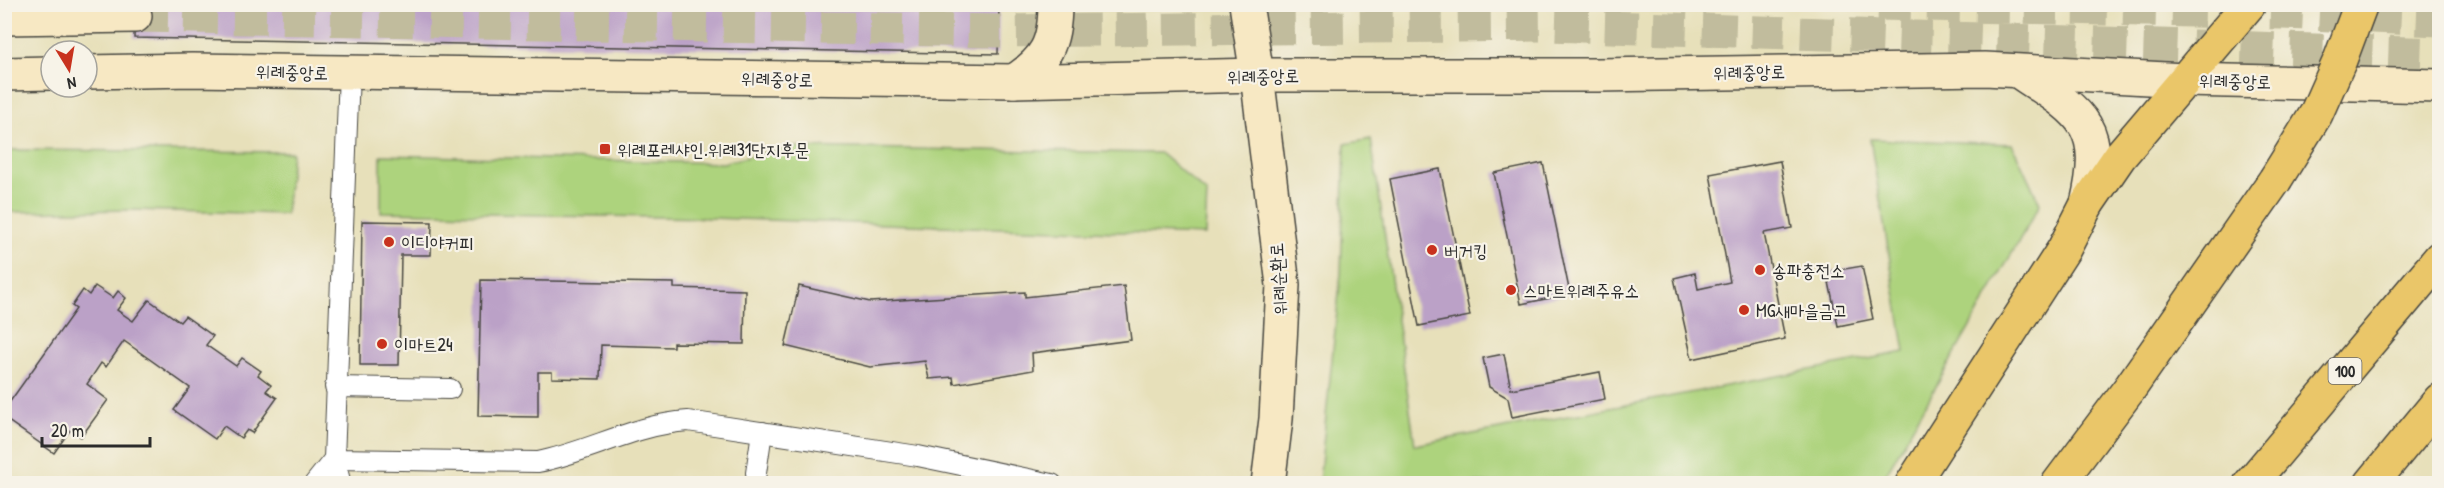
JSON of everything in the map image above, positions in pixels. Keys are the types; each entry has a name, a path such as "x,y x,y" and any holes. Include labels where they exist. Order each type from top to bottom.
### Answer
{"highway":[{"path":"1912,483 2064,249 2087,204 2120,156 2249,4"},
{"path":"2058,483 2130,388 2274,180 2316,114 2361,4"},
{"name":"100","path":"2250,483 2439,258"},
{"path":"2371,483 2439,400"}],"main road":[{"path":"1014,81 1030,70 1047,52 1055,21 1055,4"},
{"name":"위례순환로","path":"1246,4 1257,75 1282,285 1276,419 1268,483"},
{"path":"4,18 135,16"},
{"name":"위례중앙로","path":"99,72 192,70 1014,81 1257,75 1598,75 1906,69 2018,71 2184,80 2439,86"},
{"path":"2018,71 2060,99 2078,116 2088,131 2094,149 2094,176 2087,204"},
{"path":"4,74 39,73"}],"lane":[{"path":"341,483 334,459 335,387 349,73"},
{"path":"335,387 450,389"},
{"path":"334,459 538,462 560,458 663,422 688,421 918,456 1052,483"},
{"path":"756,473 762,432"},
{"path":"314,483 334,459"}],"green space":[{"path":"1371,139 1415,445 1905,352 1870,139 2012,144 2040,204 1881,483 1797,483 1798,481 1783,484 1319,483 1341,273 1345,144"},
{"path":"787,147 1160,153 1207,193 1205,235 711,218 381,212 381,155 723,163"},
{"path":"5,150 292,152 286,214 133,210 5,212"}],"building":[{"path":"135,4 999,4 998,54 134,38"},
{"path":"1780,161 1792,228 1764,233 1785,339 1692,359 1674,278 1695,273 1698,289 1730,282 1710,174"},
{"path":"1543,163 1570,294 1521,304 1494,173"},
{"path":"1440,169 1470,316 1419,326 1390,179"},
{"path":"362,221 432,222 431,255 401,255 399,365 360,365"},
{"path":"1862,266 1873,319 1838,326 1827,272"},
{"path":"481,280 674,283 674,288 745,290 744,344 673,343 673,347 601,345 600,379 552,378 552,372 538,372 538,417 478,416"},
{"path":"95,286 113,298 118,291 126,298 117,310 133,321 149,300 180,322 185,316 213,336 206,345 236,366 242,358 261,371 258,375 271,385 266,391 277,398 252,433 247,430 241,438 224,426 215,439 174,410 190,388 124,341 106,367 101,363 87,384 108,400 81,437 70,430 54,453 4,418 4,410 76,309 72,306 83,290 89,295"},
{"path":"799,286 870,302 1025,292 1025,297 1124,286 1131,340 1032,353 1033,370 954,384 953,377 929,379 925,361 870,367 785,346"},
{"path":"1504,354 1511,389 1600,372 1605,399 1512,417 1508,398 1489,387 1483,358"}],"tunnel":[{"path":"1878,4 2283,13 2440,20"},
{"path":"135,16 999,31 1547,25 2440,54"}],"place":[{"name":"위례포레샤인.위례31단지후문","path":"605,149"},
{"name":"이디야커피","path":"389,242"},
{"name":"버거킹","path":"1432,250"},
{"name":"송파충전소","path":"1760,270"},
{"name":"스마트위례주유소","path":"1511,290"},
{"name":"MG새마을금고","path":"1744,310"},
{"name":"이마트24","path":"382,344"}]}
